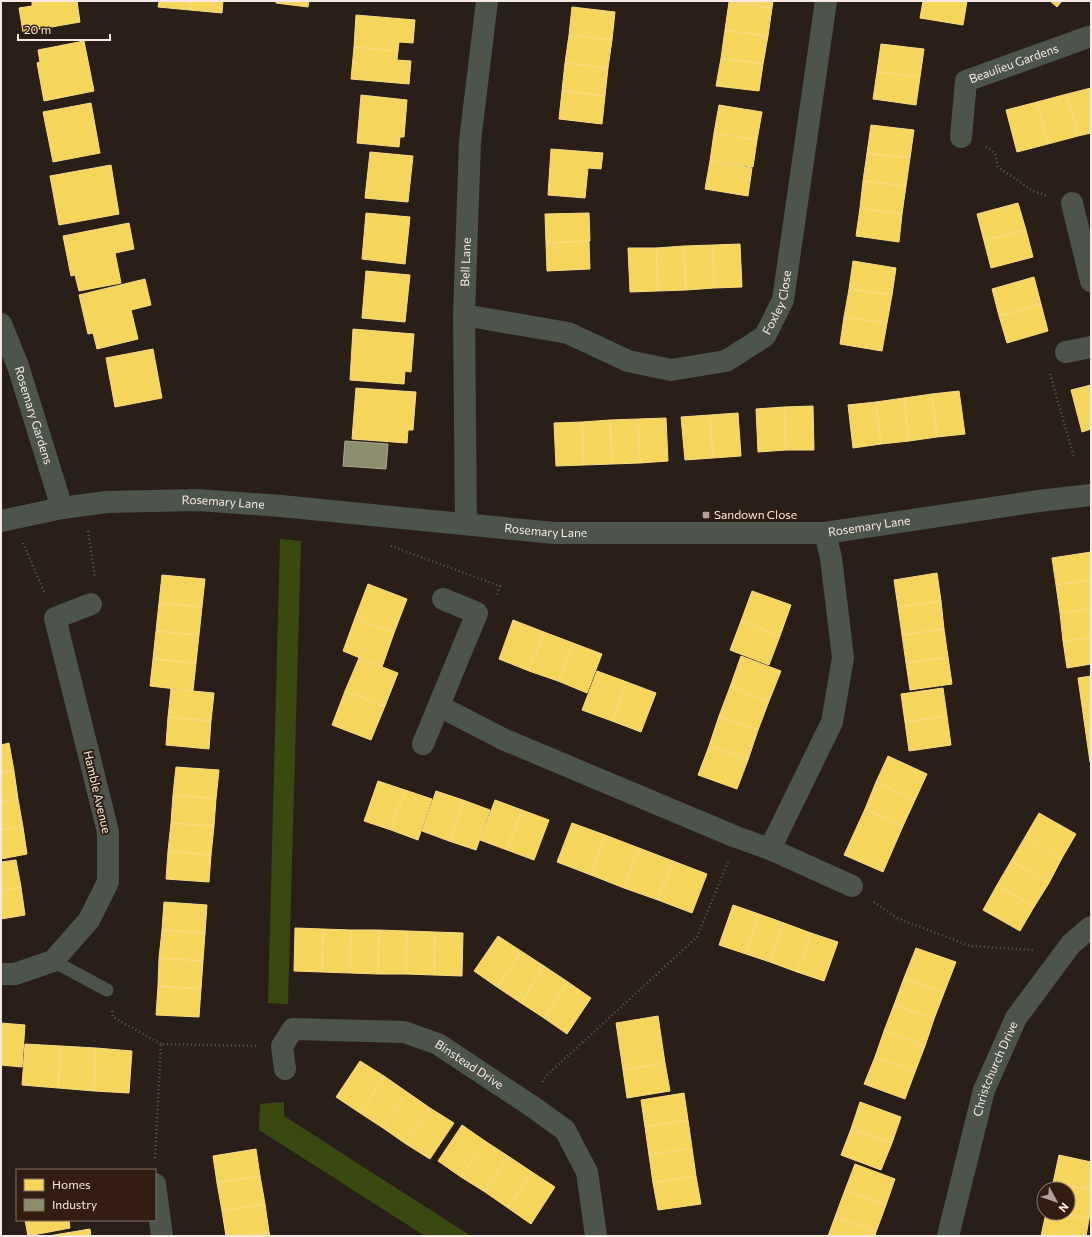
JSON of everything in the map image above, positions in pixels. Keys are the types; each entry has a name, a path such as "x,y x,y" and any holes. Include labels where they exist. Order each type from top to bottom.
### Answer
{"street":[{"name":"Bell Lane","path":"466,524 464,315 470,142 487,1"},
{"name":"Foxley Close","path":"464,315 568,333 628,361 671,370 726,361 765,336 783,300 826,1"},
{"name":"Beaulieu Gardens","path":"961,133 966,81 1091,36"},
{"path":"1072,203 1091,281"},
{"name":"Rosemary Gardens","path":"1,324 18,366 62,508"},
{"path":"1066,352 1091,347"},
{"name":"Rosemary Lane","path":"1,521 62,508 106,502 198,500 281,506 554,533 825,533 1039,501 1091,495"},
{"path":"770,849 832,722 843,658 831,558 825,533"},
{"path":"423,744 476,613 442,599"},
{"path":"55,618 91,604"},
{"name":"Hamble Avenue","path":"1,974 15,974 53,961 89,920 108,882 108,832 55,618"},
{"path":"439,706 503,739 736,837 770,849 852,886"},
{"name":"Christchurch Drive","path":"948,1236 984,1090 1016,1018 1070,944 1091,928"},
{"name":"Binstead Drive","path":"282,1046 293,1029 404,1032 438,1044 565,1130 587,1172 596,1236"},
{"path":"282,1046 285,1069"},
{"path":"156,1191 162,1236"}],"lane":[{"path":"53,961 107,990"}],"path":[{"path":"961,133 995,153 998,167 1033,191 1072,203"},
{"path":"1066,352 1048,362 1052,383 1074,457"},
{"path":"88,528 96,585 91,604"},
{"path":"22,542 55,618"},
{"path":"533,1107 545,1077 697,937 726,867 736,837"},
{"path":"852,886 897,918 970,946 1034,950"},
{"path":"107,990 113,1016 161,1044 282,1046"},
{"path":"155,1162 161,1044"}],"green space":[{"path":"280,539 301,541 288,1004 268,1003"},
{"path":"284,1102 284,1116 471,1236 425,1236 259,1130 260,1104"}],"building: Homes":[{"path":"32,1 77,1 80,22 23,32 19,8 32,6"},
{"path":"159,1 191,1 190,10 158,7"},
{"path":"191,1 223,1 222,13 190,10"},
{"path":"276,1 309,1 308,7 276,3"},
{"path":"729,1 773,1 772,8"},
{"path":"923,1 967,1 963,25 920,18"},
{"path":"1050,1 1062,1 1057,7"},
{"path":"729,2 772,8 768,36 725,30"},
{"path":"572,7 615,12 612,40 569,35"},
{"path":"356,15 415,20 413,43 399,42 398,51 354,47"},
{"path":"725,30 768,36 763,64 721,58"},
{"path":"569,35 612,40 608,68 565,63"},
{"path":"84,41 94,91 44,101 37,63 40,62 38,50"},
{"path":"881,44 924,49 920,77 877,72"},
{"path":"354,47 398,51 397,60 411,61 409,84 351,79"},
{"path":"721,58 763,64 759,91 716,86"},
{"path":"565,63 608,68 605,96 562,91"},
{"path":"877,72 920,77 916,105 873,99"},
{"path":"1091,88 1091,133 1078,136 1067,94"},
{"path":"562,91 605,96 602,124 559,119"},
{"path":"1067,94 1078,136 1048,144 1037,102"},
{"path":"361,95 407,100 404,137 400,137 399,147 357,143"},
{"path":"1037,102 1048,144 1017,152 1006,110"},
{"path":"91,103 100,153 53,162 43,112"},
{"path":"719,105 762,112 757,140 714,133"},
{"path":"871,125 914,130 910,158 867,153"},
{"path":"714,133 757,140 753,167 710,161"},
{"path":"551,149 603,153 601,169 588,168 585,198 548,195"},
{"path":"370,152 413,156 408,202 365,198"},
{"path":"867,153 910,158 906,186 863,181"},
{"path":"710,161 752,168 748,196 705,189"},
{"path":"111,165 119,214 59,225 50,176"},
{"path":"863,181 906,186 902,214 860,208"},
{"path":"1018,203 1026,230 984,241 977,214"},
{"path":"860,208 902,214 899,242 856,236"},
{"path":"366,213 410,217 405,264 362,259"},
{"path":"589,213 590,241 546,243 545,214"},
{"path":"129,223 134,249 115,253 121,283 79,291 75,275 71,276 63,236"},
{"path":"1026,230 1033,257 991,268 984,241"},
{"path":"589,241 590,269 547,271 546,243"},
{"path":"740,244 742,287 714,288 713,245"},
{"path":"713,245 714,288 686,290 684,246"},
{"path":"684,246 686,290 658,291 656,248"},
{"path":"628,248 656,248 658,291 630,292"},
{"path":"853,261 896,268 892,295 849,289"},
{"path":"366,271 410,275 405,322 362,318"},
{"path":"1034,277 1041,304 999,316 992,289"},
{"path":"145,279 151,305 131,310 138,339 97,349 93,333 88,334 79,295"},
{"path":"849,289 892,295 887,323 844,317"},
{"path":"1041,304 1048,331 1007,343 999,316"},
{"path":"844,317 887,323 882,351 840,344"},
{"path":"353,329 414,334 411,372 405,371 404,384 350,380"},
{"path":"153,349 162,398 115,407 106,358"},
{"path":"1091,385 1091,429 1082,432 1071,390"},
{"path":"356,388 416,392 413,430 408,430 407,443 352,439"},
{"path":"959,391 965,434 937,437 932,394"},
{"path":"932,394 937,437 909,441 904,398"},
{"path":"904,398 909,441 881,444 876,402"},
{"path":"876,402 881,444 853,448 848,405"},
{"path":"813,406 814,450 786,450 784,407"},
{"path":"784,407 786,450 758,452 756,409"},
{"path":"738,413 741,456 713,458 710,415"},
{"path":"710,415 713,458 685,460 681,417"},
{"path":"666,418 668,461 640,463 638,419"},
{"path":"638,419 640,463 612,464 610,420"},
{"path":"610,420 612,464 584,465 582,422"},
{"path":"582,422 584,465 556,466 554,423"},
{"path":"1091,552 1091,580 1056,585 1052,558"},
{"path":"937,573 941,601 898,607 894,580"},
{"path":"162,575 205,579 202,607 159,603"},
{"path":"1091,580 1091,609 1060,613 1056,585"},
{"path":"368,584 407,599 394,633 355,618"},
{"path":"752,591 791,605 780,636 741,621"},
{"path":"941,601 944,629 902,635 898,607"},
{"path":"159,603 202,607 199,635 156,631"},
{"path":"1091,609 1091,638 1063,641 1060,613"},
{"path":"355,618 394,633 382,667 343,651"},
{"path":"513,620 544,632 529,671 499,659"},
{"path":"741,621 780,636 769,665 730,650"},
{"path":"944,629 948,657 906,663 902,635"},
{"path":"156,631 199,635 196,663 153,659"},
{"path":"544,632 573,643 558,681 529,671"},
{"path":"1091,638 1091,664 1067,668 1063,641"},
{"path":"573,643 602,654 587,693 558,681"},
{"path":"741,656 781,671 769,701 730,687"},
{"path":"948,657 952,684 910,690 906,663"},
{"path":"359,658 398,673 385,706 345,691"},
{"path":"153,659 196,663 193,691 150,686"},
{"path":"597,671 627,682 612,721 582,710"},
{"path":"1091,676 1091,705 1082,706 1078,678"},
{"path":"627,682 656,693 641,732 612,721"},
{"path":"730,687 769,701 758,730 719,716"},
{"path":"943,688 947,716 905,722 901,694"},
{"path":"171,689 214,693 211,721 168,717"},
{"path":"345,691 385,706 371,740 332,725"},
{"path":"1091,705 1091,733 1086,734 1082,706"},
{"path":"719,716 758,730 748,760 709,746"},
{"path":"947,716 951,745 909,751 905,722"},
{"path":"168,717 211,721 209,749 166,745"},
{"path":"1091,733 1091,762 1090,762 1086,734"},
{"path":"9,743 14,771 1,773 1,745"},
{"path":"709,746 748,760 737,789 698,775"},
{"path":"888,756 927,774 915,800 876,782"},
{"path":"176,767 219,770 216,799 173,795"},
{"path":"14,771 18,799 1,802 1,773"},
{"path":"378,781 405,790 391,830 364,821"},
{"path":"876,782 915,800 903,826 865,809"},
{"path":"405,790 432,799 418,840 391,830"},
{"path":"436,791 463,800 449,841 422,831"},
{"path":"173,795 216,799 214,826 171,823"},
{"path":"18,799 23,827 1,830 1,802"},
{"path":"463,800 490,810 476,850 449,841"},
{"path":"495,800 522,810 507,850 480,840"},
{"path":"865,809 903,826 883,872 844,855"},
{"path":"522,810 549,820 534,860 507,850"},
{"path":"1039,813 1076,834 1062,858 1025,837"},
{"path":"171,823 214,826 211,855 168,851"},
{"path":"572,823 605,835 591,875 557,862"},
{"path":"23,827 27,854 1,859 1,830"},
{"path":"605,835 639,848 624,888 591,875"},
{"path":"1025,837 1062,858 1049,883 1011,861"},
{"path":"639,848 673,861 658,900 624,888"},
{"path":"168,851 211,855 209,882 166,879"},
{"path":"16,860 21,887 1,891 1,862"},
{"path":"673,861 707,874 692,913 658,900"},
{"path":"1011,861 1049,883 1034,907 997,885"},
{"path":"997,885 1034,907 1020,931 983,910"},
{"path":"21,887 25,915 1,919 1,891"},
{"path":"164,902 207,905 205,933 162,930"},
{"path":"733,905 759,914 746,954 719,945"},
{"path":"759,914 784,923 770,962 746,954"},
{"path":"784,923 811,933 797,972 770,962"},
{"path":"295,928 323,929 322,972 294,971"},
{"path":"323,929 351,930 350,973 322,972"},
{"path":"162,930 205,933 203,961 159,958"},
{"path":"351,930 379,930 378,974 350,973"},
{"path":"379,930 407,931 406,974 378,974"},
{"path":"407,931 435,932 434,975 406,974"},
{"path":"435,932 463,933 462,976 434,975"},
{"path":"811,933 838,942 824,981 797,972"},
{"path":"498,936 521,951 497,987 474,971"},
{"path":"916,948 956,962 944,993 904,978"},
{"path":"521,951 544,966 521,1003 497,987"},
{"path":"159,958 203,961 201,989 158,986"},
{"path":"544,966 568,982 544,1018 521,1003"},
{"path":"904,978 944,993 934,1019 894,1005"},
{"path":"568,982 591,998 567,1034 544,1018"},
{"path":"158,986 201,989 199,1017 156,1015"},
{"path":"894,1005 934,1019 925,1046 884,1031"},
{"path":"658,1016 665,1063 623,1070 616,1023"},
{"path":"1,1023 25,1025 22,1067 1,1065"},
{"path":"884,1031 925,1046 915,1072 875,1057"},
{"path":"25,1044 61,1046 58,1088 22,1085"},
{"path":"61,1046 96,1048 94,1091 58,1088"},
{"path":"96,1048 132,1051 129,1093 94,1091"},
{"path":"875,1057 915,1072 905,1099 864,1084"},
{"path":"360,1061 384,1076 360,1113 336,1097"},
{"path":"665,1063 670,1091 627,1098 623,1070"},
{"path":"384,1076 407,1092 383,1128 360,1113"},
{"path":"407,1092 430,1108 406,1144 383,1128"},
{"path":"684,1093 688,1120 645,1127 641,1100"},
{"path":"860,1102 901,1117 892,1143 851,1129"},
{"path":"430,1108 454,1123 430,1159 406,1144"},
{"path":"688,1120 692,1148 649,1155 645,1127"},
{"path":"462,1125 485,1141 461,1177 438,1161"},
{"path":"851,1129 892,1143 881,1170 841,1155"},
{"path":"485,1141 508,1156 485,1192 461,1177"},
{"path":"692,1148 696,1176 653,1183 649,1155"},
{"path":"256,1149 260,1176 217,1183 213,1156"},
{"path":"1059,1155 1091,1162 1091,1190 1076,1187 1076,1181 1053,1181"},
{"path":"508,1156 532,1172 508,1208 485,1192"},
{"path":"855,1164 895,1179 886,1205 845,1190"},
{"path":"532,1172 555,1187 531,1224 508,1208"},
{"path":"260,1176 265,1204 222,1211 217,1183"},
{"path":"696,1176 701,1204 658,1210 653,1183"},
{"path":"1076,1187 1091,1190 1091,1211 1089,1219 1076,1216"},
{"path":"845,1190 886,1205 876,1232 835,1217"},
{"path":"265,1204 269,1232 246,1236 226,1236 222,1211"},
{"path":"1076,1216 1089,1219 1086,1236 1041,1236 1044,1221 1076,1221"},
{"path":"835,1217 876,1232 875,1236 828,1236"},
{"path":"25,1221 69,1221 70,1228 28,1236"},
{"path":"90,1229 91,1236 48,1236"},
{"path":"269,1232 270,1236 246,1236"}],"building: Industry":[{"path":"345,441 388,444 386,469 343,466"}],"place":[{"name":"Sandown Close","path":"706,515"}]}
